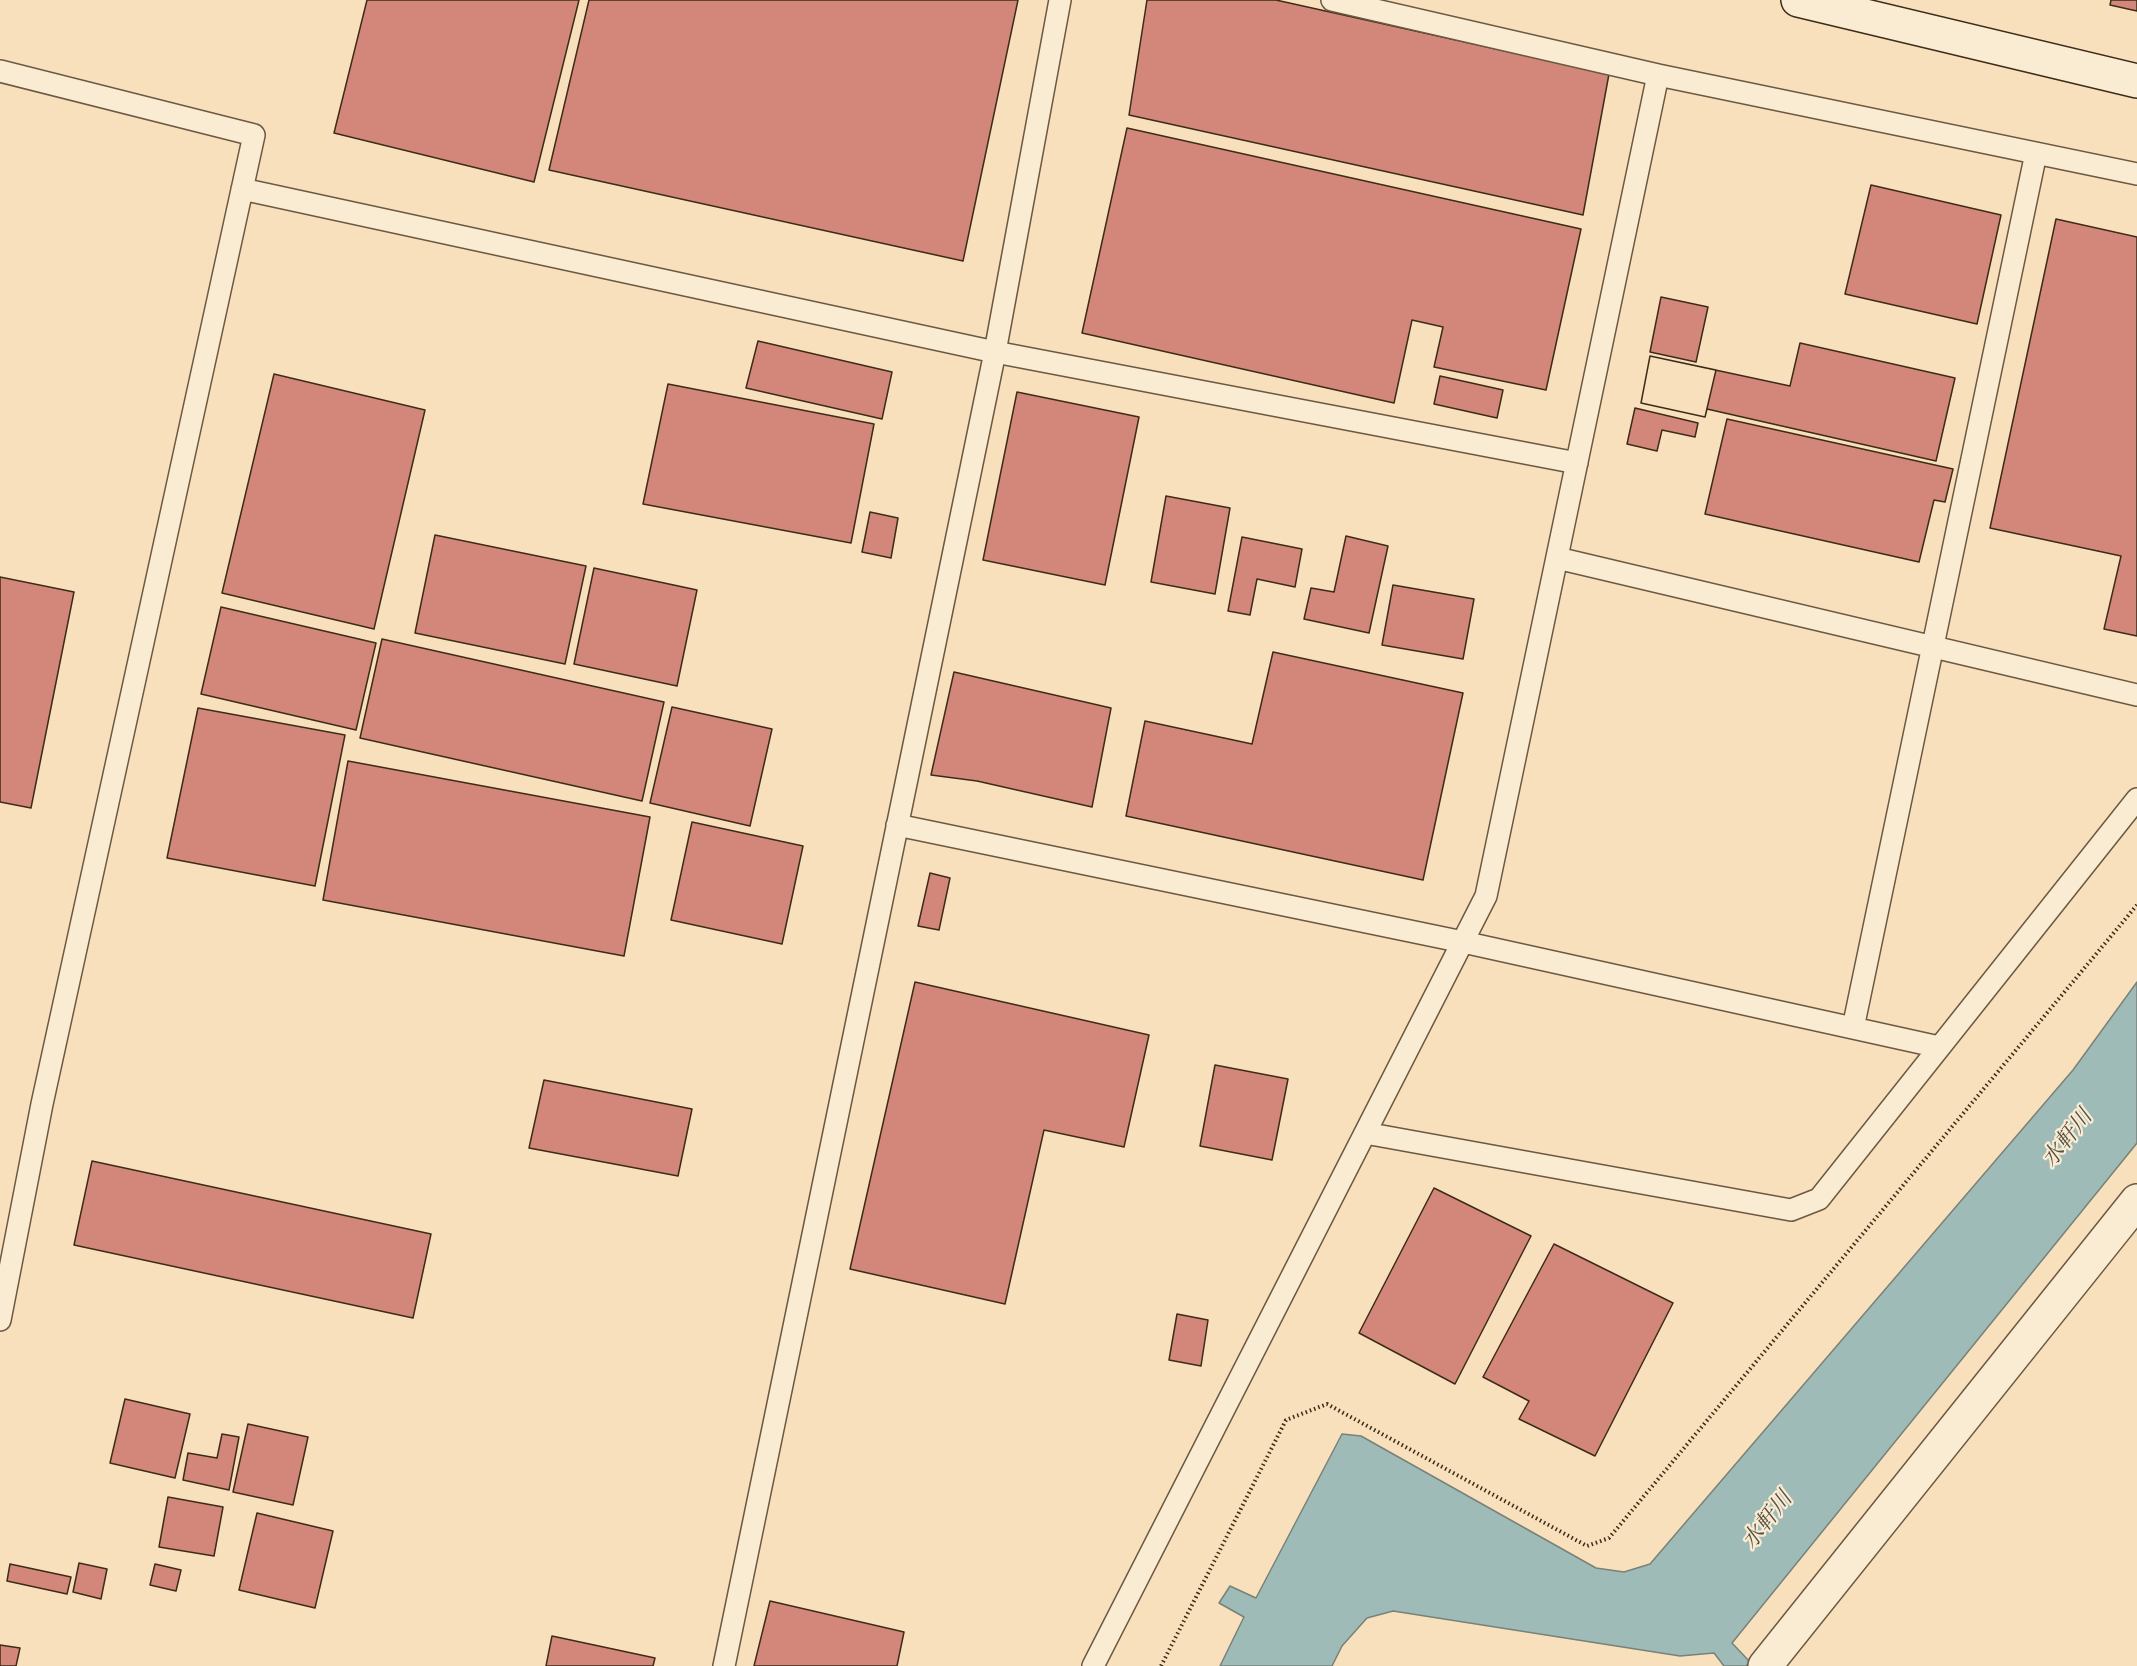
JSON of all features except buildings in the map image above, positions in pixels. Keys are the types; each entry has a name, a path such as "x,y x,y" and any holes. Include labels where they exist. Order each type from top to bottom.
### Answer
{"street":[{"path":"1798,0 2137,81"},
{"path":"1765,1666 2137,1201"}],"lane":[{"path":"724,1666 995,352 1060,0"},
{"path":"1332,0 1658,75 2137,174"},
{"path":"0,71 254,135 42,1104 0,1320"},
{"path":"1093,1666 1486,896 1658,75"},
{"path":"1853,1029 1931,646 2036,153"},
{"path":"242,189 995,352 1577,463"},
{"path":"1557,558 2137,695"},
{"path":"1365,1133 1791,1210 1819,1199 2137,799"},
{"path":"897,825 1463,942 1939,1047"}],"path":[{"path":"1161,1666 1286,1420 1327,1404 1587,1546 1609,1538 2137,905"}],"water":[{"name":"水軒川","path":"2137,982 2137,1143 1732,1643 1750,1662 1746,1666 1724,1666 1714,1653 1680,1656 1393,1611 1367,1618 1342,1646 1332,1666 1220,1666 1244,1617 1219,1603 1230,1586 1256,1598 1342,1434 1361,1436 1596,1568 1624,1572 1650,1564 2073,1070"}]}
